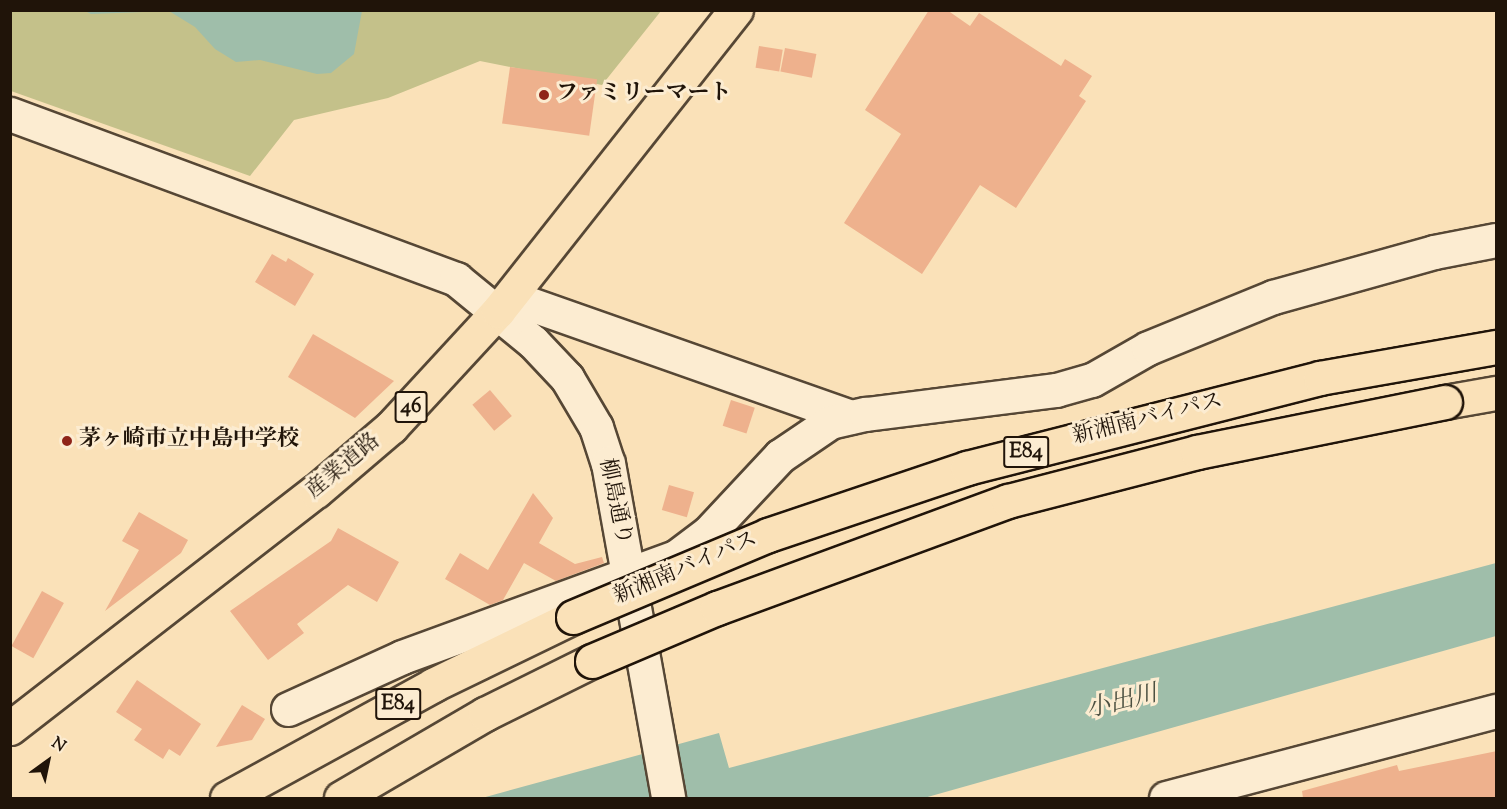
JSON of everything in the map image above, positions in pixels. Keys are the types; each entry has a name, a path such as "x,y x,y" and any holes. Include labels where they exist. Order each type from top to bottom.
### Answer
{"main road":[{"name":"産業道路","path":"10,728 308,498 383,434 504,304 736,10"},
{"name":"新湘南バイパス","path":"227,798 434,685 573,617 768,535 967,468 1320,378 1497,346"},
{"name":"新湘南バイパス","path":"340,798 485,714 592,661 717,608 1008,501 1197,452 1497,393"}],"street":[{"path":"10,114 456,279 504,304 850,417"},
{"path":"288,709 402,657 629,577 685,552 789,449 830,422 850,417 1056,390 1092,380 1148,348 1273,297 1434,252 1497,240"},
{"name":"柳島通り","path":"504,304 567,378 596,427 608,463 668,798"},
{"path":"1166,798 1497,711"}],"shaded area":[{"path":"11,11 661,11 602,85 480,61 388,98 294,120 250,176 11,91"}],"water":[{"path":"85,11 169,11 91,14"},
{"path":"169,11 362,11 354,54 331,73 317,74 260,60 236,62 215,49 195,27"},
{"name":"小出川","path":"1496,563 1496,636 924,798 482,798 719,733 729,768"}],"building":[{"path":"929,10 947,10 970,26 979,13 1061,66 1065,59 1092,76 1079,96 1086,101 1016,208 980,185 922,274 844,223 901,134 865,110"},
{"path":"759,46 783,50 779,71 756,68"},
{"path":"785,48 816,54 812,78 780,72"},
{"path":"510,67 597,79 589,136 502,123"},
{"path":"272,254 286,262 288,258 314,274 295,306 255,282"},
{"path":"313,334 394,381 355,418 288,377"},
{"path":"490,390 512,416 494,431 472,405"},
{"path":"731,400 755,408 746,433 723,426"},
{"path":"669,485 694,492 687,517 662,510"},
{"path":"533,493 553,518 539,543 575,564 602,557 604,563 556,581 524,563 503,600 490,605 445,579 460,553 488,570"},
{"path":"139,512 188,540 181,553 105,611 139,550 122,541"},
{"path":"338,528 399,562 377,602 348,585 297,624 304,633 268,660 230,611 331,541"},
{"path":"42,591 64,603 33,658 11,646"},
{"path":"137,680 201,724 180,756 169,749 163,759 134,740 142,729 116,712"},
{"path":"242,705 265,719 252,740 216,747"},
{"path":"1497,751 1497,798 1303,798 1302,791 1397,765 1399,771"}],"place":[{"name":"ファミリーマート","path":"544,95"},
{"name":"茅ヶ崎市立中島中学校","path":"67,441"}]}
